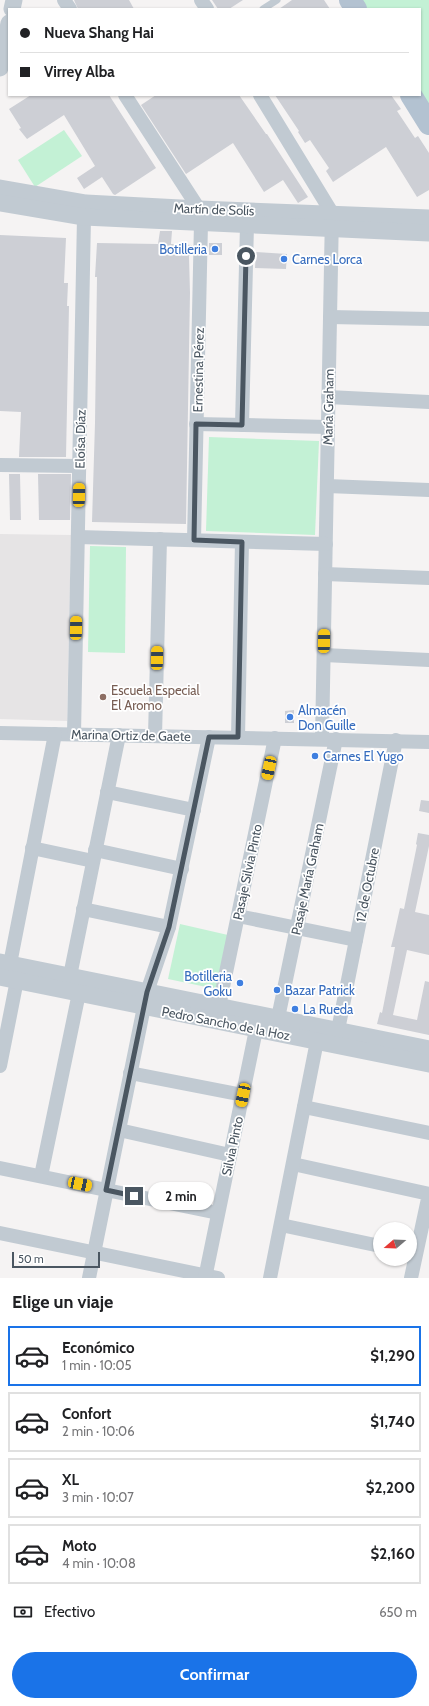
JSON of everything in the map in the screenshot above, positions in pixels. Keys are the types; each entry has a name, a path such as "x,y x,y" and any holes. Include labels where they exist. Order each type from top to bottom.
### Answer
{"main road":[{"path":"412,96 429,124"}],"street":[{"path":"0,68 8,28"},
{"path":"126,96 200,216"},
{"path":"261,96 332,221"},
{"name":"Martín de Solís","path":"0,188 86,202 200,216 247,225 429,218"},
{"name":"Martín de Solís","path":"0,203 84,217 200,216 332,221 429,233"},
{"name":"Ernestina Pérez","path":"194,540 200,216"},
{"name":"Eloísa Díaz","path":"74,734 84,217"},
{"name":"María Graham","path":"329,739 324,655 332,221"},
{"path":"242,425 247,225"},
{"path":"330,317 429,320"},
{"path":"328,397 429,402"},
{"path":"196,424 328,427"},
{"path":"0,465 79,466"},
{"path":"327,486 429,490"},
{"path":"78,537 326,544"},
{"path":"156,736 160,539"},
{"path":"238,737 242,542"},
{"path":"325,574 429,578"},
{"path":"324,655 429,660"},
{"name":"Marina Ortiz de Gaete","path":"0,732 396,740 429,742"},
{"path":"3,967 32,848 55,734"},
{"path":"70,976 119,735"},
{"path":"88,1278 146,999 169,927 209,737"},
{"name":"Pasaje Silvia Pinto","path":"219,1006 275,738"},
{"name":"Pasaje María Graham","path":"278,1018 296,928 329,739"},
{"name":"12 de Octubre","path":"338,1030 396,740"},
{"path":"107,792 194,810"},
{"path":"32,848 182,869"},
{"path":"83,909 169,927"},
{"path":"238,916 356,940"},
{"name":"Pedro Sancho de la Hoz","path":"3,967 70,976 146,999 319,1034 429,1064"},
{"name":"Pedro Sancho de la Hoz","path":"3,967 17,980 79,993 219,1006 258,1021 278,1018 319,1034 338,1030 429,1049"},
{"path":"0,1066 17,980"},
{"path":"41,1176 79,993"},
{"name":"Silvia Pinto","path":"210,1277 218,1213 258,1021"},
{"path":"270,1278 319,1034"},
{"path":"130,1073 243,1095"},
{"path":"304,1106 429,1133"},
{"path":"119,1130 230,1154"},
{"path":"293,1164 429,1194 417,1238"},
{"path":"0,1168 218,1213"},
{"path":"281,1225 373,1245"},
{"path":"0,1233 210,1277"},
{"path":"411,1278 412,1266"}],"lane":[{"path":"265,8 277,0"}],"shaded area":[{"path":"0,534 71,535 67,721 0,719"}],"green space":[{"path":"355,0 429,0 429,116 420,96 421,8 359,8"},
{"path":"64,130 82,156 35,187 18,160"},
{"path":"209,437 319,441 315,535 206,531"},
{"path":"90,546 126,547 125,653 88,652"},
{"path":"180,924 228,935 216,989 168,979"}],"building":[{"path":"74,0 129,0 133,8 78,8"},
{"path":"212,0 243,0 231,8 217,8"},
{"path":"292,0 324,0 329,8 280,8"},
{"path":"29,96 110,96 156,168 115,195 102,177 84,189 77,178 95,166 64,115 27,139 19,129 21,128 9,109"},
{"path":"154,96 240,96 267,134 308,197 298,203 283,180 264,192 233,143 186,174 141,105"},
{"path":"276,96 392,96 401,109 397,111 415,138 418,136 429,153 429,190 417,197 386,147 333,182 326,171 329,168 310,140 305,143 298,132 299,131"},
{"path":"160,231 172,231 171,244 192,245 192,254 189,256 190,293 186,524 92,522 97,277 95,277 97,243 158,244"},
{"path":"0,235 66,238 64,283 68,283 67,306 69,306 66,457 19,457 21,412 0,411"},
{"name":"Botilleria","path":"209,243 222,243 222,255 209,255"},
{"path":"256,252 287,254 286,269 255,268"},
{"path":"9,474 20,474 21,520 10,520"},
{"path":"38,474 71,474 70,520 39,520"},
{"name":"Almacén Don Guille","path":"294,710 294,723 285,723 285,711"},
{"path":"421,800 429,801 429,813 419,811"},
{"path":"418,833 429,835 429,846 415,912 429,915 429,955 407,950 393,1015 417,1020 425,981 429,982 429,1035 377,1024 380,1012 382,1013 395,947 391,947 400,908 404,909"}],"place":[{"name":"Botilleria","path":"215,249"},
{"name":"Carnes Lorca","path":"284,259"},
{"name":"Escuela Especial El Aromo","path":"103,697"},
{"name":"Almacén Don Guille","path":"290,717"},
{"name":"Carnes El Yugo","path":"315,756"},
{"name":"Botilleria Goku","path":"240,983"},
{"name":"Bazar Patrick","path":"277,990"},
{"name":"La Rueda","path":"295,1009"}],"route":[{"path":"134,1196 106,1190 147,992 169,927 209,737 238,737 242,542 194,540 196,424 242,425 246,256"}]}
